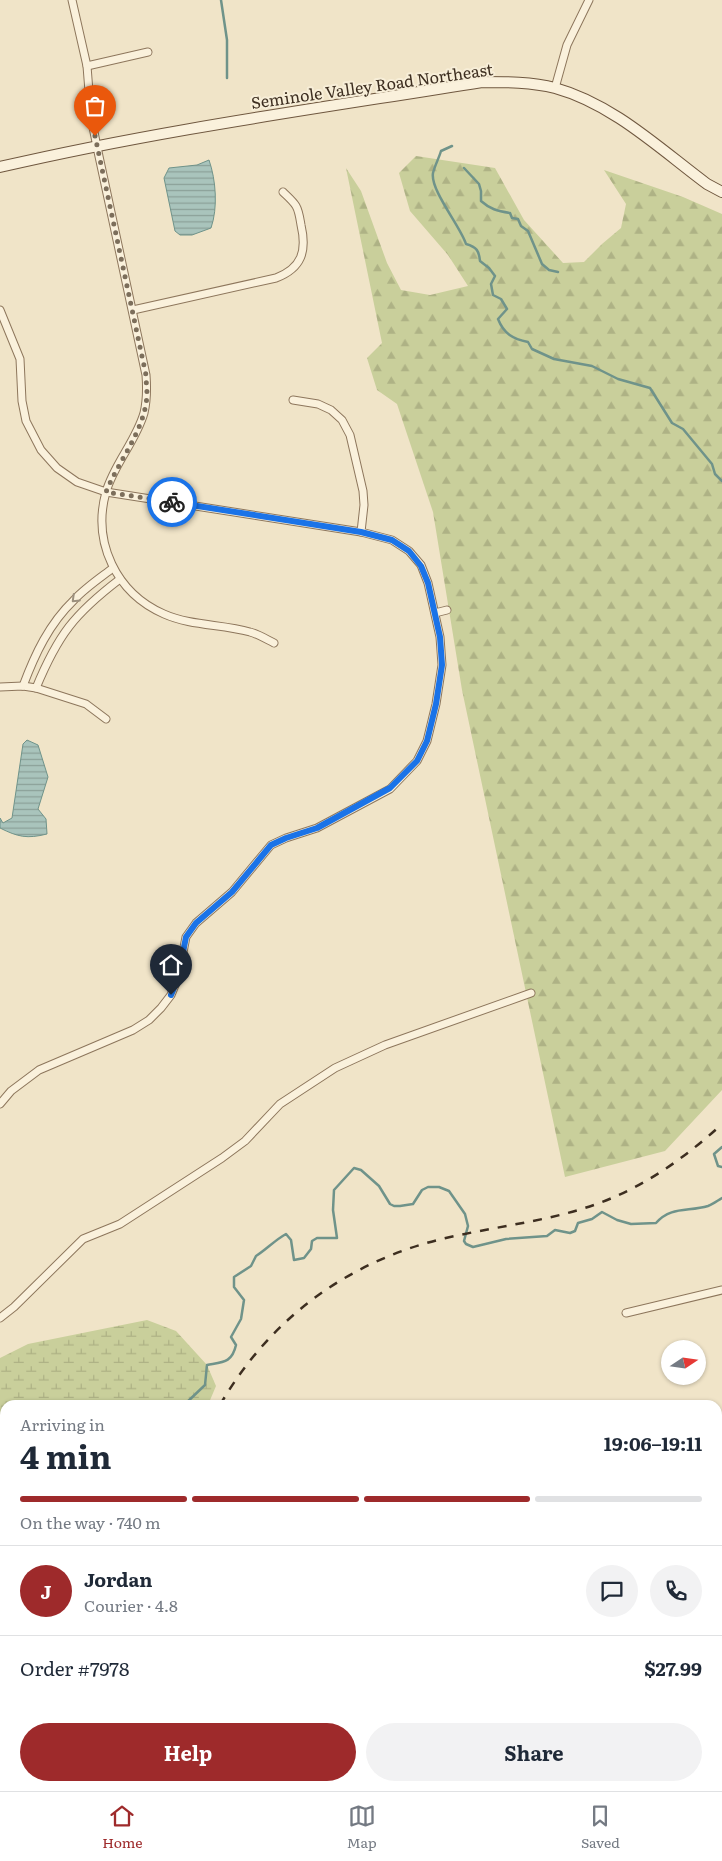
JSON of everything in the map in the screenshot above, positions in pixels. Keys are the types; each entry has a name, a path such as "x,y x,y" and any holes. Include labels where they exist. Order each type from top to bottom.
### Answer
{"street":[{"path":"72,0 87,66 97,147 146,375 147,395 144,413 106,492 102,514 102,536 106,552 120,580 134,595 165,614 185,621 250,632 274,643"},
{"path":"555,88 567,45 589,0"},
{"path":"87,66 148,52"},
{"name":"Seminole Valley Road Northeast","path":"0,167 304,109 482,82 511,82 555,88 590,102 618,118 707,184 722,192"},
{"path":"133,310 276,278 288,273 296,265 303,253 304,239 297,207 283,192"},
{"path":"0,310 20,359 22,401 26,421 41,450 57,468 77,482 106,492 361,532 392,540 409,551 421,566 428,583 440,637 442,665 436,704 427,741 413,766 390,788 317,828 271,845 232,892 196,923 186,937 178,978 171,995 149,1020 133,1030 39,1070 11,1091 0,1104"},
{"path":"293,400 318,404 332,410 342,420 350,435 363,491 364,506 361,532"},
{"path":"23,686 33,659 58,617 74,599 113,568"},
{"path":"36,688 55,645 69,625 82,610 120,580"},
{"path":"435,613 447,610"},
{"path":"0,687 23,686 36,688 86,704 106,720"},
{"path":"0,1318 14,1307 83,1239 120,1224 222,1158 245,1141 280,1104 335,1068 385,1045 531,993"},
{"path":"626,1313 722,1290"}],"green space":[{"path":"416,156 495,168 524,220 563,263 584,262 621,228 626,204 604,170 683,197 722,214 722,1090 665,1151 565,1177 462,690 433,512 397,404 377,390 367,358 382,343 346,168 361,191 387,263 401,290 430,295 468,286 448,255 410,211 399,173"},
{"path":"147,1320 176,1331 207,1365 216,1386 210,1400 0,1400 0,1358 28,1344"}],"water":[{"path":"209,160 215,194 215,212 211,228 192,235 180,235 175,231 164,178 169,168 197,165"},
{"path":"27,740 38,745 48,777 38,809 46,819 47,834 28,837 0,828 0,818 3,823 12,818 23,744"}],"waterway":[{"path":"221,0 227,40 227,78"},
{"path":"452,146 441,151 433,173 433,180 466,244 477,250 480,261 495,276 491,284 493,295 501,299 507,309 498,319 506,332 513,337 528,342 532,349 554,359 592,366 618,379 650,388 672,423 683,429 712,464 715,474 722,481"},
{"path":"464,168 479,184 481,201 494,209 510,213 512,218 518,219 521,226 528,231 542,264 549,270 558,272"},
{"path":"722,1147 714,1154 718,1166 722,1167"},
{"path":"189,1400 205,1385 207,1365 226,1361 234,1351 236,1345 231,1337 241,1319 244,1300 234,1287 234,1277 251,1266 256,1256 286,1234 291,1240 294,1260 304,1258 311,1249 312,1241 317,1238 337,1238 333,1210 334,1190 354,1168 361,1170 379,1186 390,1204 394,1206 413,1204 422,1190 428,1187 439,1187 449,1191 465,1214 468,1226 464,1241 473,1247 506,1239 547,1236 555,1230 570,1233 575,1231 578,1223 592,1219 602,1212 617,1220 631,1224 656,1223 668,1214 680,1210 708,1206 722,1198"}],"railway":[{"path":"223,1400 241,1373 264,1344 319,1295 350,1275 383,1259 418,1246 455,1236 548,1218 602,1202 635,1187 666,1169 722,1124"}],"way so far":[{"path":"95,136 133,310 146,375 147,395 144,413 137,430 106,492 172,502"}],"route":[{"path":"171,995 178,978 186,937 196,923 232,892 271,845 317,828 390,788 417,761 427,741 436,704 442,665 440,637 428,583 421,566 409,551 392,540 361,532 172,502"}]}
